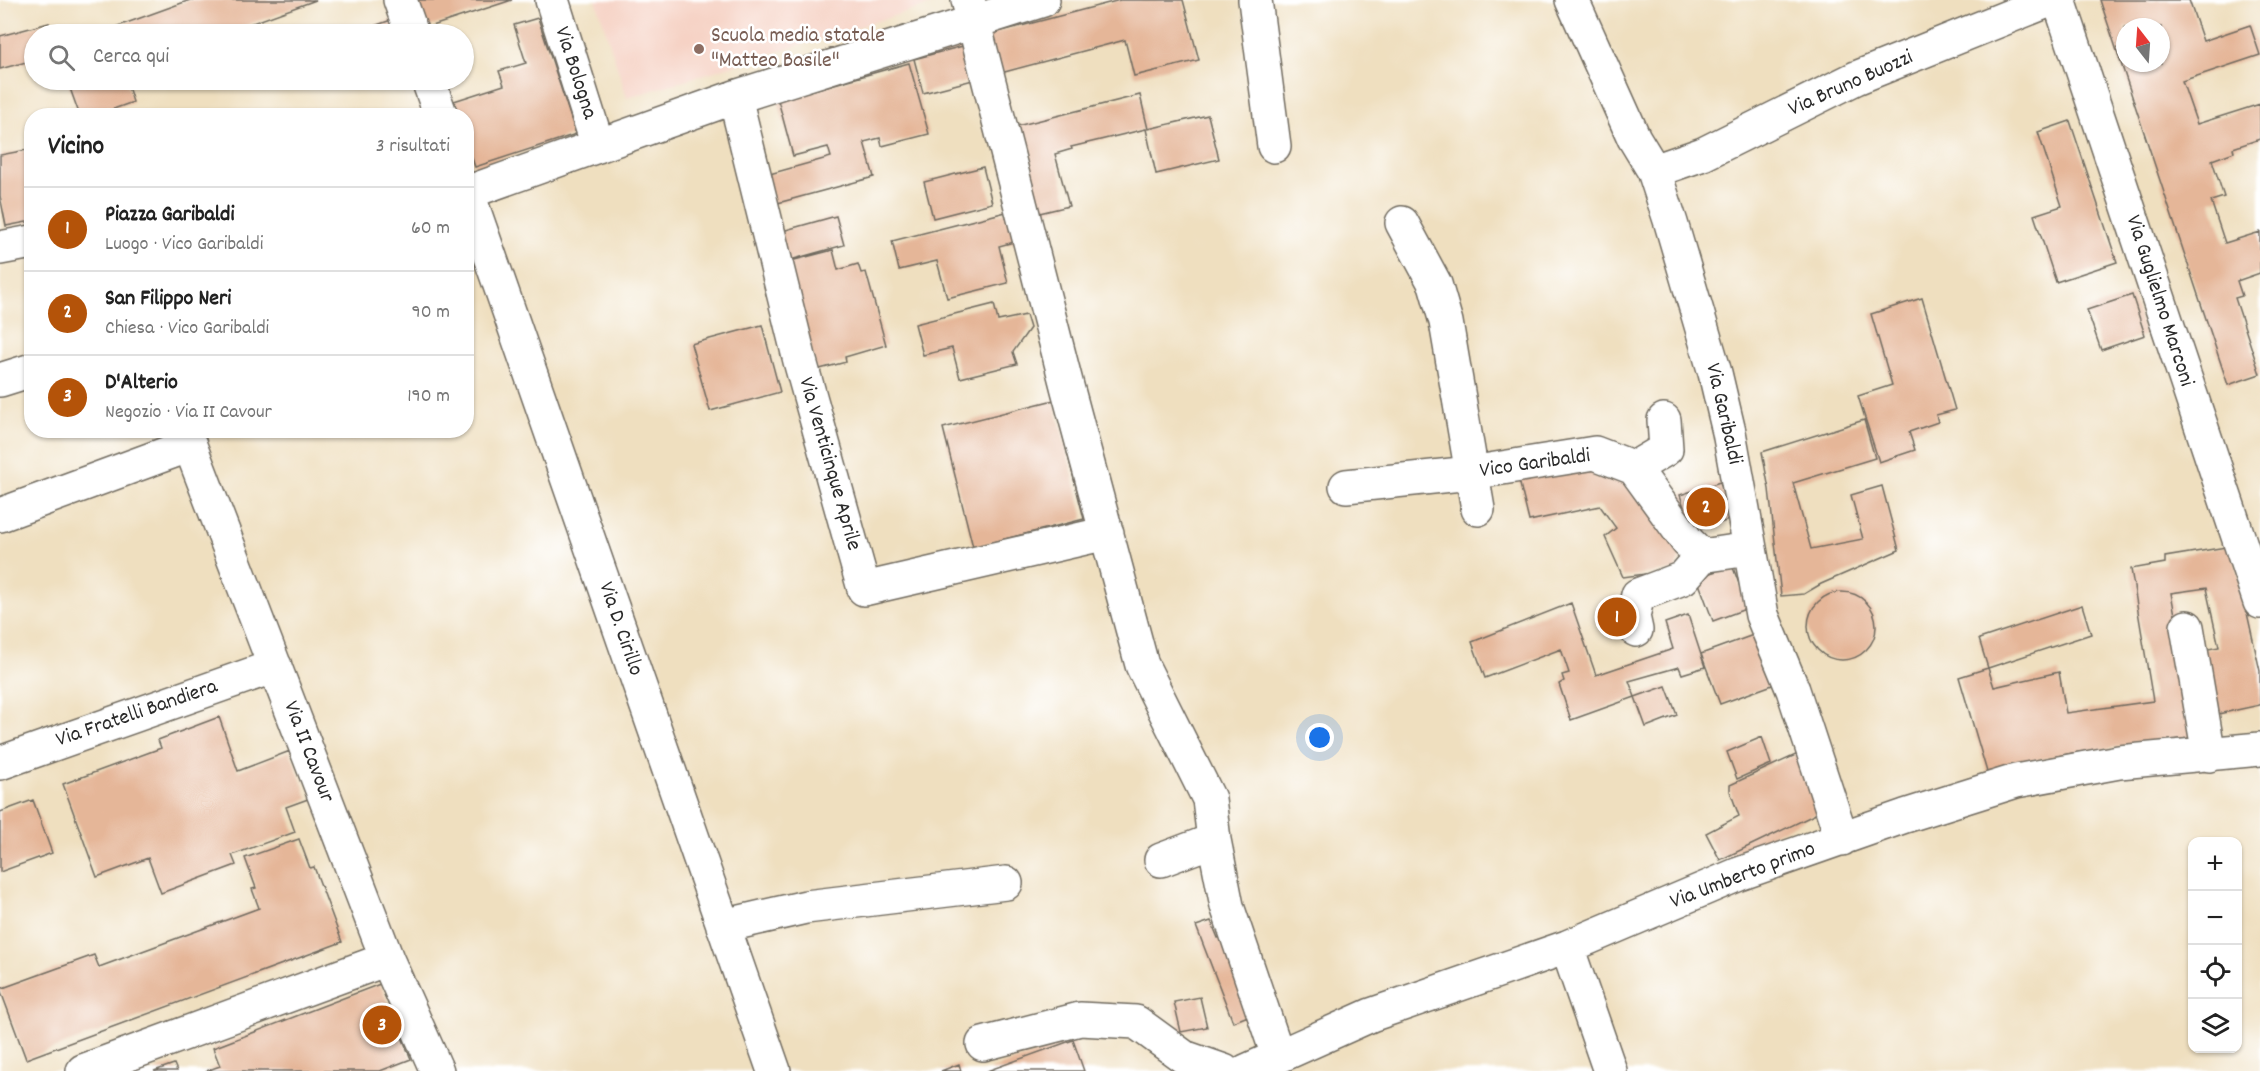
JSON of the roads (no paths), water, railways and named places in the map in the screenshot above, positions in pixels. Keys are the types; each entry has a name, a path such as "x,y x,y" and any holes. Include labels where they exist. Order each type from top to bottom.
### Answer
{"street":[{"path":"400,0 408,24"},
{"name":"Via Bologna","path":"552,0 598,146"},
{"path":"474,189 735,97 971,10 1043,0"},
{"path":"1255,0 1274,146"},
{"name":"Via Garibaldi","path":"1572,0 1635,138 1654,171 1715,373 1729,432 1762,615 1792,690 1842,839"},
{"name":"Via Bruno Buozzi","path":"1654,171 1703,154 1857,78 2050,0"},
{"name":"Via Guglielmo Marconi","path":"2059,0 2260,602"},
{"path":"971,10 1068,390 1142,665 1209,799 1251,1067 1184,1057 1136,1022 1080,1019 983,1044"},
{"path":"432,90 438,108"},
{"name":"Via Venticinque Aprile","path":"735,97 800,361 864,589 1107,533"},
{"name":"Via D. Cirillo","path":"474,211 774,1071"},
{"path":"1402,223 1435,284 1446,322 1478,508"},
{"path":"0,248 24,244"},
{"path":"0,380 24,372"},
{"path":"1664,420 1666,448 1634,468 1687,541 1702,556"},
{"path":"0,515 187,438"},
{"name":"Via II Cavour","path":"187,438 387,959 436,1071"},
{"name":"Vico Garibaldi","path":"1347,486 1471,473 1595,453 1634,468"},
{"path":"1636,630 1633,616 1638,595 1683,578 1702,556 1749,549"},
{"path":"2187,627 2209,755"},
{"name":"Via Fratelli Bandiera","path":"0,763 275,666"},
{"name":"Via Umberto primo","path":"1251,1067 1390,1008 1567,946 1739,874 1905,816 2016,781 2119,762 2260,749"},
{"path":"1161,860 1214,840"},
{"path":"723,926 806,907 1006,883"},
{"path":"1567,946 1610,1071"},
{"path":"83,1071 387,959"}],"place":[{"name":"Scuola media statale \"Matteo Basile\"","path":"699,49"},
{"name":"San Filippo Neri","path":"1706,507"},
{"name":"Piazza Garibaldi","path":"1617,617"},
{"name":"D'Alterio","path":"382,1025"}]}
